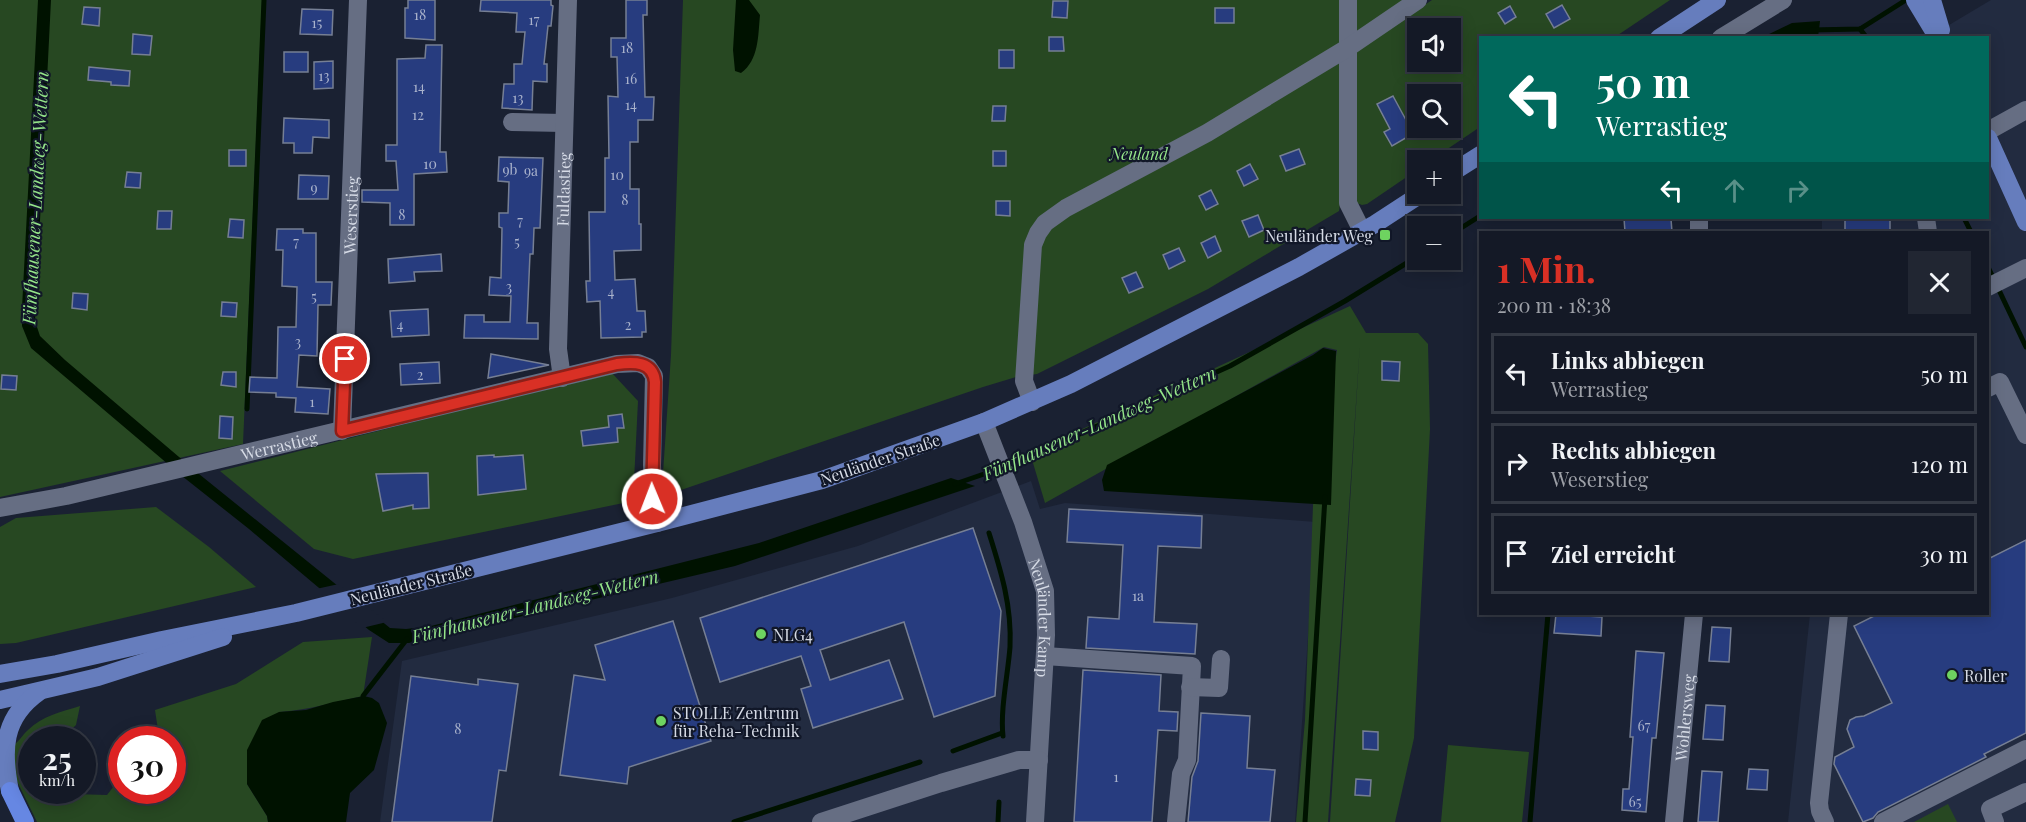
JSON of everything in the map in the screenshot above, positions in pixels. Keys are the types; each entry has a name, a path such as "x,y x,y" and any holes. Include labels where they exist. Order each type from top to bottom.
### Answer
{"highway":[{"path":"10,791 25,822"}],"main road":[{"path":"1662,36 1717,0"},
{"path":"1922,2 1937,36"},
{"path":"1922,2 1942,36"},
{"path":"1989,140 2026,222"},
{"path":"1461,167 1479,155"},
{"name":"Neuländer Straße","path":"0,700 39,692 161,658 321,606 822,480 984,422 1032,402 1131,354 1299,267 1407,203"},
{"name":"Neuländer Straße","path":"0,674 296,613"},
{"path":"10,791 4,761 6,739 17,714 39,692"},
{"path":"0,775 10,791"}],"street":[{"name":"Weserstieg","path":"342,431 358,0"},
{"name":"Fuldastieg","path":"562,378 558,350 568,0"},
{"path":"1348,0 1348,203 1362,231"},
{"path":"1032,402 1024,381 1028,311 1033,245 1045,223 1066,208 1207,133 1349,47 1418,0"},
{"path":"1724,36 1783,0"},
{"path":"1989,130 2026,110"},
{"path":"512,122 564,123"},
{"path":"1989,286 2024,269"},
{"name":"Werrastieg","path":"0,508 66,496 626,363 638,363 651,369 655,382 652,499 657,523"},
{"path":"1989,388 2000,382 2026,435"},
{"name":"Neuländer Kamp","path":"984,422 1011,489 1045,591 1045,656 1035,822"},
{"name":"Wohlersweg","path":"1674,822 1694,615"},
{"path":"1825,822 1819,803 1839,615"},
{"path":"1045,656 1192,666 1187,760 1180,774 1176,822"},
{"path":"1190,687 1219,688 1221,659"},
{"path":"1884,822 2026,749"},
{"path":"821,822 1019,760 1039,760"},
{"path":"1995,822 1990,809 2026,792"}],"shaded area":[{"path":"1991,0 2026,0 2026,822 1788,822 1810,615 1989,615 1989,231 1822,231 1822,219 1989,219 1989,36 1931,36"},
{"path":"1031,481 1040,509 1065,503 1316,522 1295,822 380,822 402,661 672,598 858,546"}],"green space":[{"path":"0,0 262,0 243,444 0,497"},
{"name":"Neuland","path":"683,0 1418,0 1361,48 1432,0 1670,0 1616,36 1479,36 1479,128 1446,150 1407,150 1407,177 1367,204 1362,205 1341,197 1339,211 1208,289 1037,374 1016,377 983,387 681,490 663,473 671,355"},
{"path":"1350,306 1366,333 1418,333 1428,344 1430,429 1414,738 1395,822 1330,822 1360,343 1328,822 1296,822 1305,720 1313,505 1337,350 1324,347 1045,503 1030,453"},
{"path":"611,372 638,401 633,501 353,559 314,549 220,471"},
{"path":"156,507 209,547 256,587 16,643 0,644 0,527 16,518"},
{"path":"372,637 363,696 311,708 279,712 247,784 267,816 268,822 37,822 28,804 96,804 96,795 108,794 108,804 186,804 186,726 157,726 155,710 236,684 303,642"},
{"path":"80,706 76,725 33,726 52,715"},
{"path":"18,741 18,783 11,746"},
{"path":"1448,745 1529,752 1522,822 1441,822"},
{"path":"1948,804 1957,822 1914,822"}],"water":[{"path":"38,0 51,0 35,321 40,336 199,474 390,628 431,626 759,543 951,478 975,486 735,566 409,643 389,643 369,630 182,476 31,348 22,326 22,308"},
{"path":"736,0 749,0 760,15 754,54 747,68 741,73 735,71 733,50"},
{"path":"1820,21 1818,36 1765,36 1792,23"},
{"path":"1323,348 1336,351 1331,505 1104,491 1102,480 1107,465"},
{"path":"364,696 379,703 387,723 374,770 350,793 346,822 268,822 267,816 247,784 247,750 262,720 279,712 306,710"}],"pier":[{"path":"339,584 387,622 362,628 316,589"}],"building":[{"path":"408,0 435,0 435,40 405,38 405,8 408,8"},
{"path":"481,0 551,0 553,6 551,26 548,26 544,64 547,64 547,82 533,81 532,110 502,108 504,84 514,84 514,64 522,64 525,32 516,32 517,13 480,11"},
{"path":"626,0 647,0 647,15 643,15 645,97 654,97 653,120 638,120 638,142 630,142 630,189 639,189 641,250 614,251 615,280 635,279 637,311 645,311 646,332 642,332 642,337 601,338 600,301 587,302 586,281 590,281 589,212 605,212 605,158 609,158 608,96 618,97 617,57 611,57 611,38 626,38"},
{"path":"1053,1 1068,1 1067,18 1052,17"},
{"path":"1562,5 1570,19 1554,28 1546,14"},
{"path":"1510,6 1516,17 1505,24 1498,13"},
{"path":"84,7 100,8 99,26 82,24"},
{"path":"1215,8 1234,8 1234,23 1215,23"},
{"path":"302,9 333,10 332,35 300,34"},
{"path":"133,34 152,36 150,55 132,54"},
{"path":"1049,37 1063,37 1064,51 1049,51"},
{"path":"426,45 442,45 440,152 446,152 447,172 414,174 414,225 390,225 390,203 362,202 362,190 398,190 396,161 386,161 386,145 397,145 397,59 425,58"},
{"path":"999,50 1014,50 1014,68 999,68"},
{"path":"284,52 308,52 308,72 284,72"},
{"path":"333,61 333,88 314,89 314,62"},
{"path":"89,67 130,71 129,86 88,80"},
{"path":"1393,96 1407,119 1407,137 1392,146 1384,132 1390,129 1377,104"},
{"path":"993,106 1006,106 1005,121 992,121"},
{"path":"284,118 329,120 329,138 313,137 312,153 294,153 294,143 283,143"},
{"path":"1299,149 1305,164 1286,171 1280,156"},
{"path":"229,150 246,150 246,166 229,166"},
{"path":"993,151 1006,151 1006,166 993,166"},
{"path":"499,157 543,158 540,228 534,228 533,254 530,254 527,323 538,323 538,339 464,338 465,315 484,315 484,322 510,322 511,296 489,295 490,277 501,278 502,228 499,227 499,213 508,213 509,182 498,181"},
{"path":"1250,164 1258,179 1244,186 1237,171"},
{"path":"127,172 141,173 140,188 125,187"},
{"path":"299,175 329,176 328,199 298,199"},
{"path":"1211,190 1218,204 1206,210 1199,196"},
{"path":"996,201 1010,201 1010,216 996,215"},
{"path":"158,211 172,211 171,229 157,229"},
{"path":"1258,215 1264,230 1249,237 1242,221"},
{"path":"230,219 244,220 243,238 228,237"},
{"path":"1624,219 1671,219 1672,231 1625,231"},
{"path":"1845,219 1890,219 1890,231 1845,231"},
{"path":"277,229 303,229 303,233 316,233 316,282 332,282 331,305 318,305 317,356 299,355 297,387 330,389 328,414 295,412 296,398 276,397 276,393 249,392 250,377 277,378 278,327 296,327 297,287 282,286 283,250 276,250"},
{"path":"1215,236 1221,251 1208,258 1201,243"},
{"path":"1179,248 1185,261 1169,269 1163,255"},
{"path":"441,254 442,271 414,272 415,281 389,283 388,259"},
{"path":"1136,272 1143,287 1129,293 1122,278"},
{"path":"73,293 88,294 87,310 72,308"},
{"path":"222,302 237,303 236,317 221,316"},
{"path":"428,309 429,335 392,337 390,311"},
{"path":"491,354 549,365 488,378"},
{"path":"1382,361 1400,362 1399,381 1382,380"},
{"path":"439,362 440,383 401,385 400,364"},
{"path":"223,372 236,372 236,387 221,385"},
{"path":"2,375 17,376 16,390 1,389"},
{"path":"622,414 624,428 617,428 618,442 583,446 581,431 609,427 608,416"},
{"path":"220,416 233,417 232,439 219,438"},
{"path":"494,455 494,457 523,455 526,489 478,495 477,456"},
{"path":"428,473 429,508 413,509 413,505 383,511 376,474"},
{"path":"1069,509 1202,516 1201,548 1158,546 1154,622 1197,624 1195,654 1086,648 1088,617 1119,619 1123,545 1067,542"},
{"path":"973,528 1001,611 995,696 934,717 904,622 820,650 830,680 889,660 903,699 813,728 801,689 811,686 801,656 720,682 700,618"},
{"name":"Roller","path":"2026,540 2026,733 1984,754 1986,757 1878,812 1873,818 1863,822 1834,764 1835,757 1854,747 1847,729 1850,720 1892,703 1854,626 1876,615 1989,615 1989,558"},
{"path":"1556,615 1602,617 1601,636 1554,633"},
{"name":"STOLLE Zentrum für Reha-Technik","path":"673,621 711,741 629,767 627,784 560,775 574,675 605,680 595,645"},
{"path":"1712,627 1731,628 1729,662 1709,661"},
{"path":"1636,651 1664,653 1656,738 1652,738 1646,812 1622,810 1623,789 1629,789"},
{"path":"1083,670 1161,675 1159,711 1178,712 1177,731 1158,730 1152,822 1074,822"},
{"path":"411,676 478,685 478,679 518,684 506,771 499,770 492,822 392,822"},
{"path":"1706,705 1725,706 1723,740 1703,739"},
{"path":"1201,713 1250,716 1247,768 1275,770 1270,822 1188,822 1192,777 1198,761"},
{"path":"1363,731 1378,732 1378,750 1363,749"},
{"path":"1749,769 1768,770 1767,790 1747,789"},
{"path":"1702,771 1722,772 1718,822 1698,822"},
{"path":"1356,779 1371,780 1370,796 1355,795"}],"waterway":[{"path":"247,409 264,0"},
{"name":"Fünfhausener-Landweg-Wettern","path":"1811,30 1860,29 1906,0"},
{"path":"1860,29 1865,36"},
{"name":"Fünfhausener-Landweg-Wettern","path":"1461,228 1479,217"},
{"path":"1964,219 1970,231"},
{"name":"Fünfhausener-Landweg-Wettern","path":"955,484 1013,464 1230,366 1407,263"},
{"path":"1989,269 2026,347"},
{"path":"1305,822 1325,497"},
{"path":"989,533 1001,575 1009,617 1010,647 1003,704 1003,736"},
{"path":"1530,822 1548,615"},
{"path":"363,696 407,639"},
{"path":"953,751 1002,733"},
{"path":"734,822 920,762"},
{"path":"998,822 999,802"}],"place":[{"name":"Neuländer Weg","path":"1385,235"},
{"name":"NLG4","path":"761,634"},
{"name":"Roller","path":"1952,675"},
{"name":"STOLLE Zentrum für Reha-Technik","path":"661,721"}],"route":[{"path":"345,359 342,431 617,364 632,362 644,364 651,369 655,382 652,499"}]}
